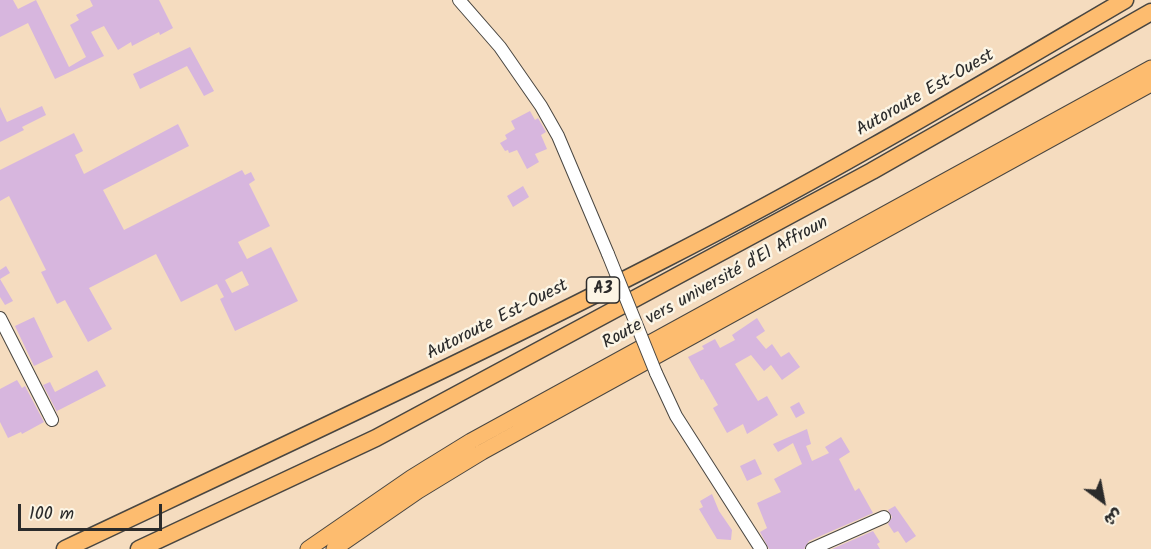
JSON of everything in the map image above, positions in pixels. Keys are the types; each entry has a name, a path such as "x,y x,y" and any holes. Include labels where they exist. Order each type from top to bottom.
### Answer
{"highway":[{"name":"Autoroute Est-Ouest","path":"65,549 415,385 666,259 862,154 1125,0"},
{"name":"A3","path":"139,549 376,438 872,171 1151,12"}],"main road":[{"name":"Route vers université d'El Affroun","path":"308,549 411,478 471,441 1151,68"},
{"name":"Route vers université d'El Affroun","path":"334,549 418,491 482,452 1151,84"}],"street":[{"path":"459,0 500,47 541,106 558,136 676,416 760,549"},
{"path":"0,318 52,420"},
{"path":"812,549 884,517"}],"building":[{"path":"0,0 13,0 18,9 36,0 69,67 86,57 70,25 79,20 76,15 93,6 90,0 159,0 173,28 160,35 159,32 132,46 131,42 118,50 104,26 91,32 104,56 55,79 28,23 0,37"},
{"path":"190,47 214,91 204,96 187,66 140,89 133,74"},
{"path":"42,106 46,115 0,142 0,107 7,122"},
{"path":"530,111 535,120 538,118 546,132 541,135 547,149 535,154 539,162 527,169 517,150 509,153 500,143 507,139 505,135 515,129 511,121"},
{"path":"178,124 189,146 103,190 124,230 242,170 245,175 251,172 255,180 249,184 270,226 238,242 247,259 271,247 298,301 235,331 220,299 224,297 217,284 181,302 156,254 89,288 112,329 88,342 65,300 57,304 41,272 46,270 9,196 0,201 0,170 74,133 83,151 75,155 84,174","holes":["242,271 249,285 232,293 225,280"]},
{"path":"523,186 529,197 513,207 507,196"},
{"path":"6,266 10,273 0,279 0,270"},
{"path":"0,279 13,301 5,305 0,297"},
{"path":"34,317 53,357 34,366 15,326"},
{"path":"757,318 765,331 756,337 766,349 772,344 781,357 789,352 800,367 782,380 771,365 764,371 751,355 735,364 758,401 767,396 778,415 747,434 743,424 727,433 713,408 718,405 688,357 704,349 702,346 715,339 720,348 735,340 732,335"},
{"path":"97,370 106,386 57,411 58,414 43,385 50,382 55,392"},
{"path":"17,380 22,388 25,386 44,422 22,434 21,432 8,438 0,422 0,389"},
{"path":"799,402 805,413 796,418 790,407"},
{"path":"807,429 811,444 806,446 812,461 829,453 825,447 841,437 850,452 839,459 855,491 859,488 873,513 809,541 804,549 769,549 760,532 767,528 757,503 781,492 774,479 802,464 793,443 778,452 773,444"},
{"path":"755,459 762,474 747,481 740,466"},
{"path":"712,494 719,511 732,530 731,540 717,539 699,509 703,507 700,501"},
{"path":"895,506 916,536 906,543 898,531 894,533 888,524 892,517 888,510"},
{"path":"873,531 880,542 877,544 880,549 832,549"}]}
